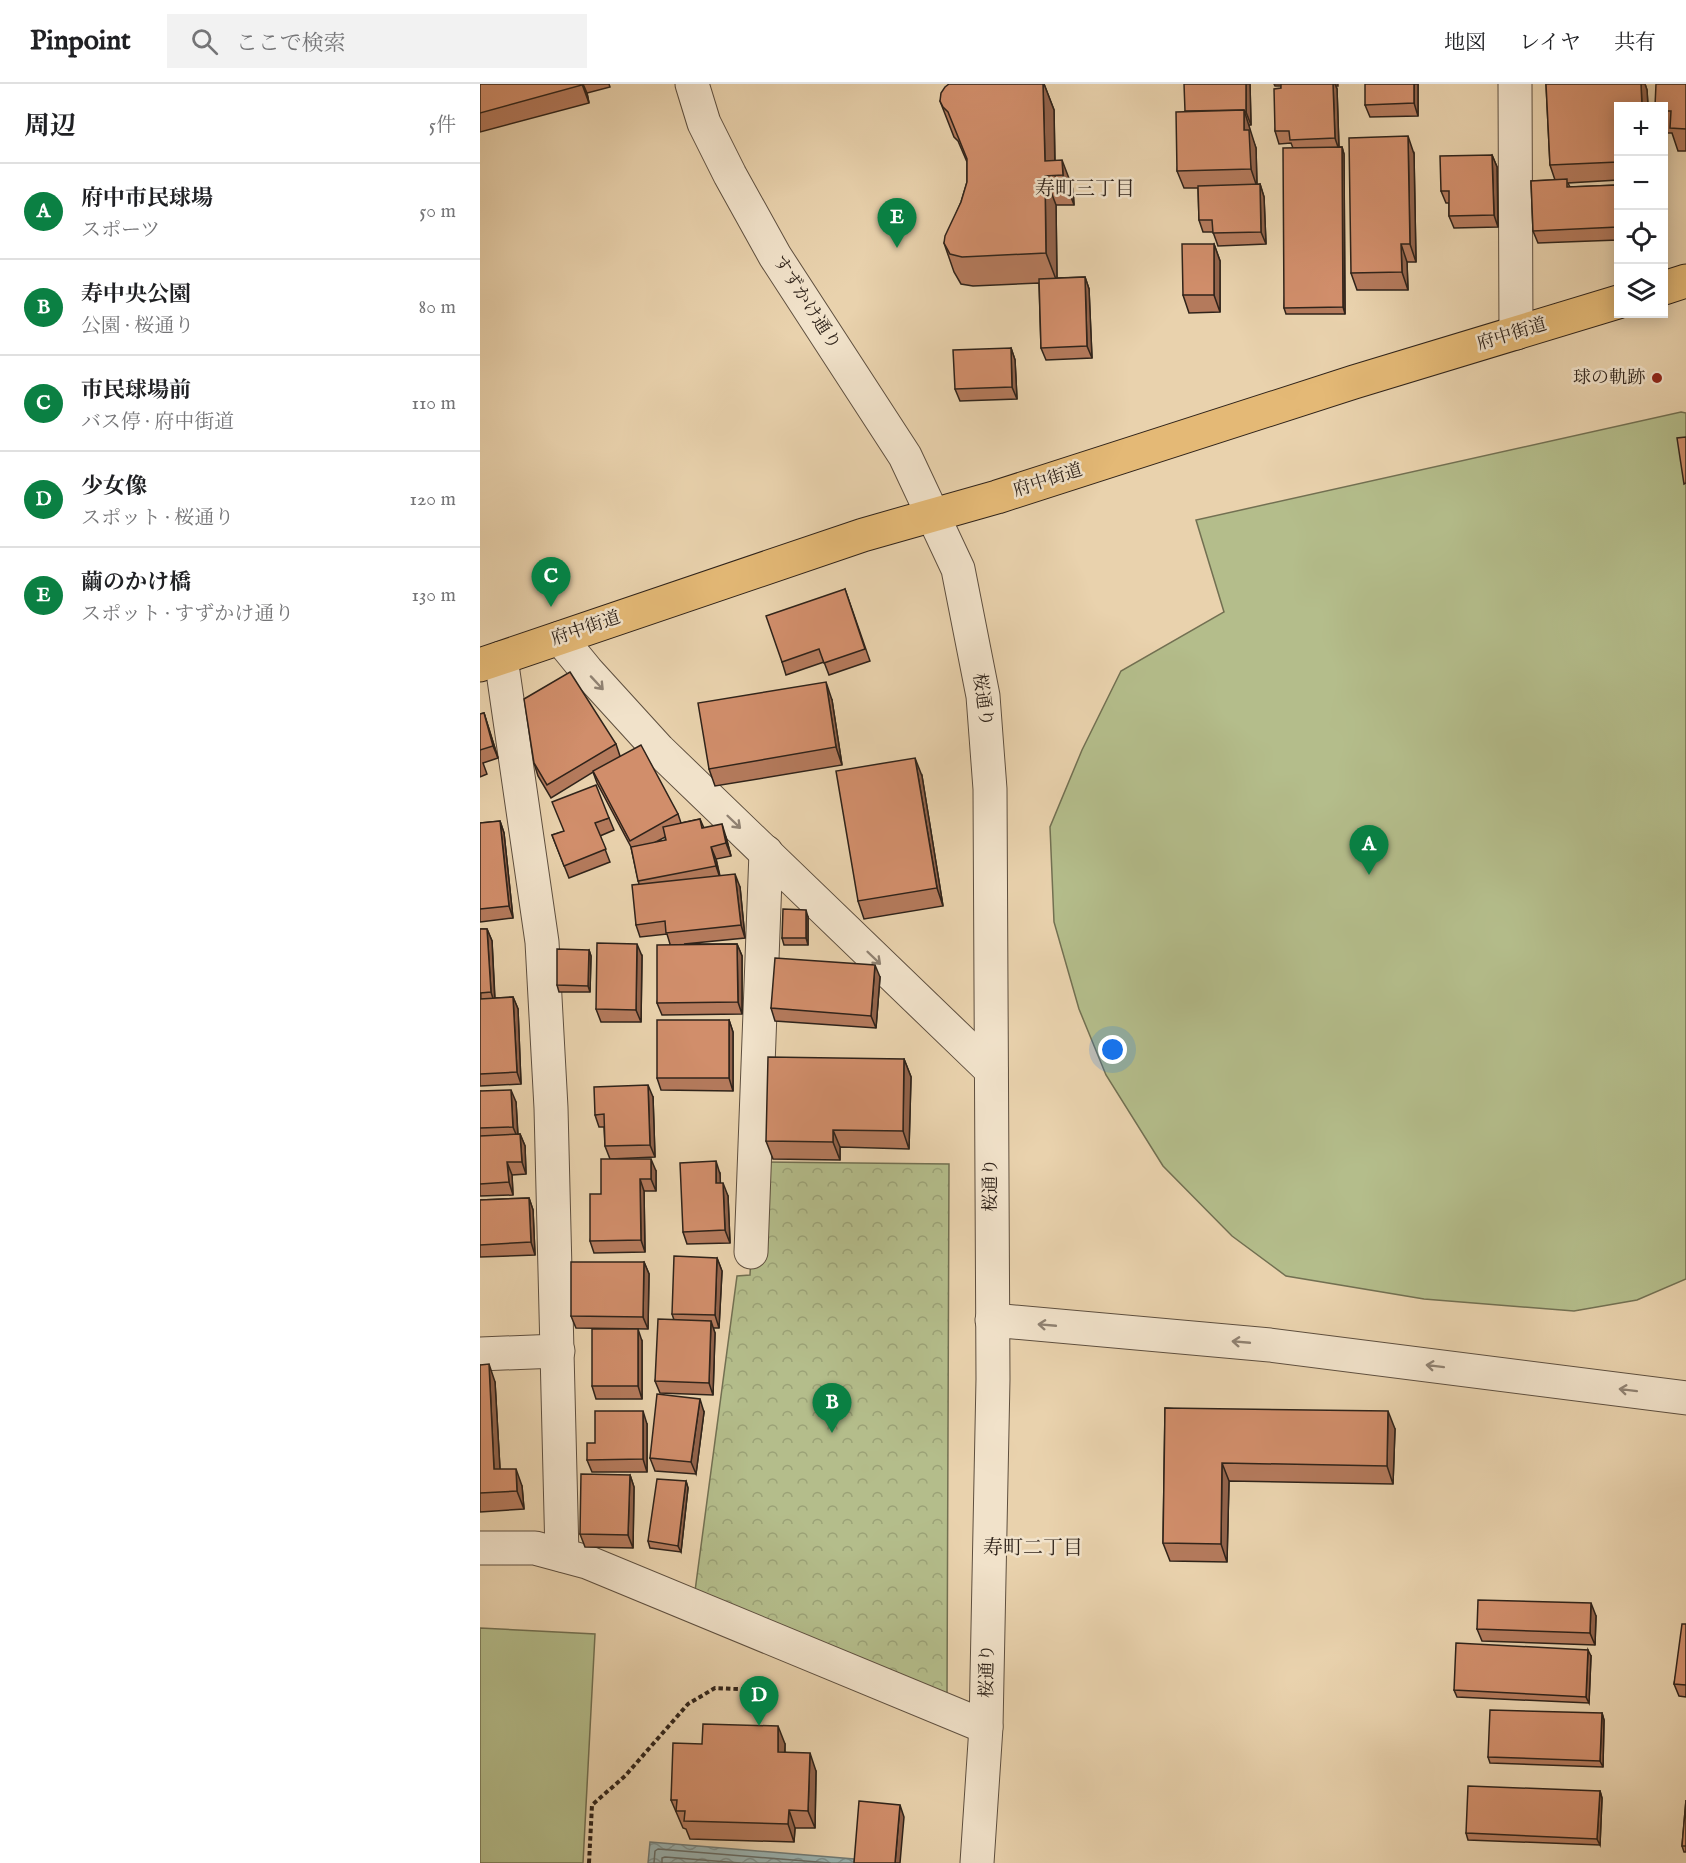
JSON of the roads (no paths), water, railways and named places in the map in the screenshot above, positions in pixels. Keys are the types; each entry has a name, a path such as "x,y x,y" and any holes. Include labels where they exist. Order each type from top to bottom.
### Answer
{"main road":[{"path":"1668,287 1686,281"},
{"name":"府中街道","path":"490,662 863,535 997,497 1354,382 1614,303"}],"street":[{"name":"すずかけ通り","path":"692,84 704,123 752,215 775,256 905,456 933,515"},
{"path":"1515,84 1516,333"},
{"name":"桜通り","path":"933,515 958,569 983,696 990,789 992,1402 986,1727 977,1863"},
{"path":"560,638 659,750 991,1070"},
{"path":"490,662 542,942 551,1108 562,1555"},
{"path":"751,1252 766,852"},
{"path":"992,1320 1270,1345 1686,1398"},
{"path":"480,1354 558,1351"},
{"path":"480,1548 535,1548 587,1562 986,1727"}],"water":[{"path":"650,1842 854,1859 854,1863 648,1863"}],"place":[{"name":"繭のかけ橋","path":"897,248"},
{"name":"球の軌跡","path":"1657,378"},
{"name":"市民球場前","path":"551,607"},
{"name":"府中市民球場","path":"1369,875"},
{"name":"寿中央公園","path":"832,1433"},
{"name":"少女像","path":"759,1726"}],"district":[{"name":"寿町三丁目","path":"1085,189"},
{"name":"寿町二丁目","path":"1033,1548"}]}
